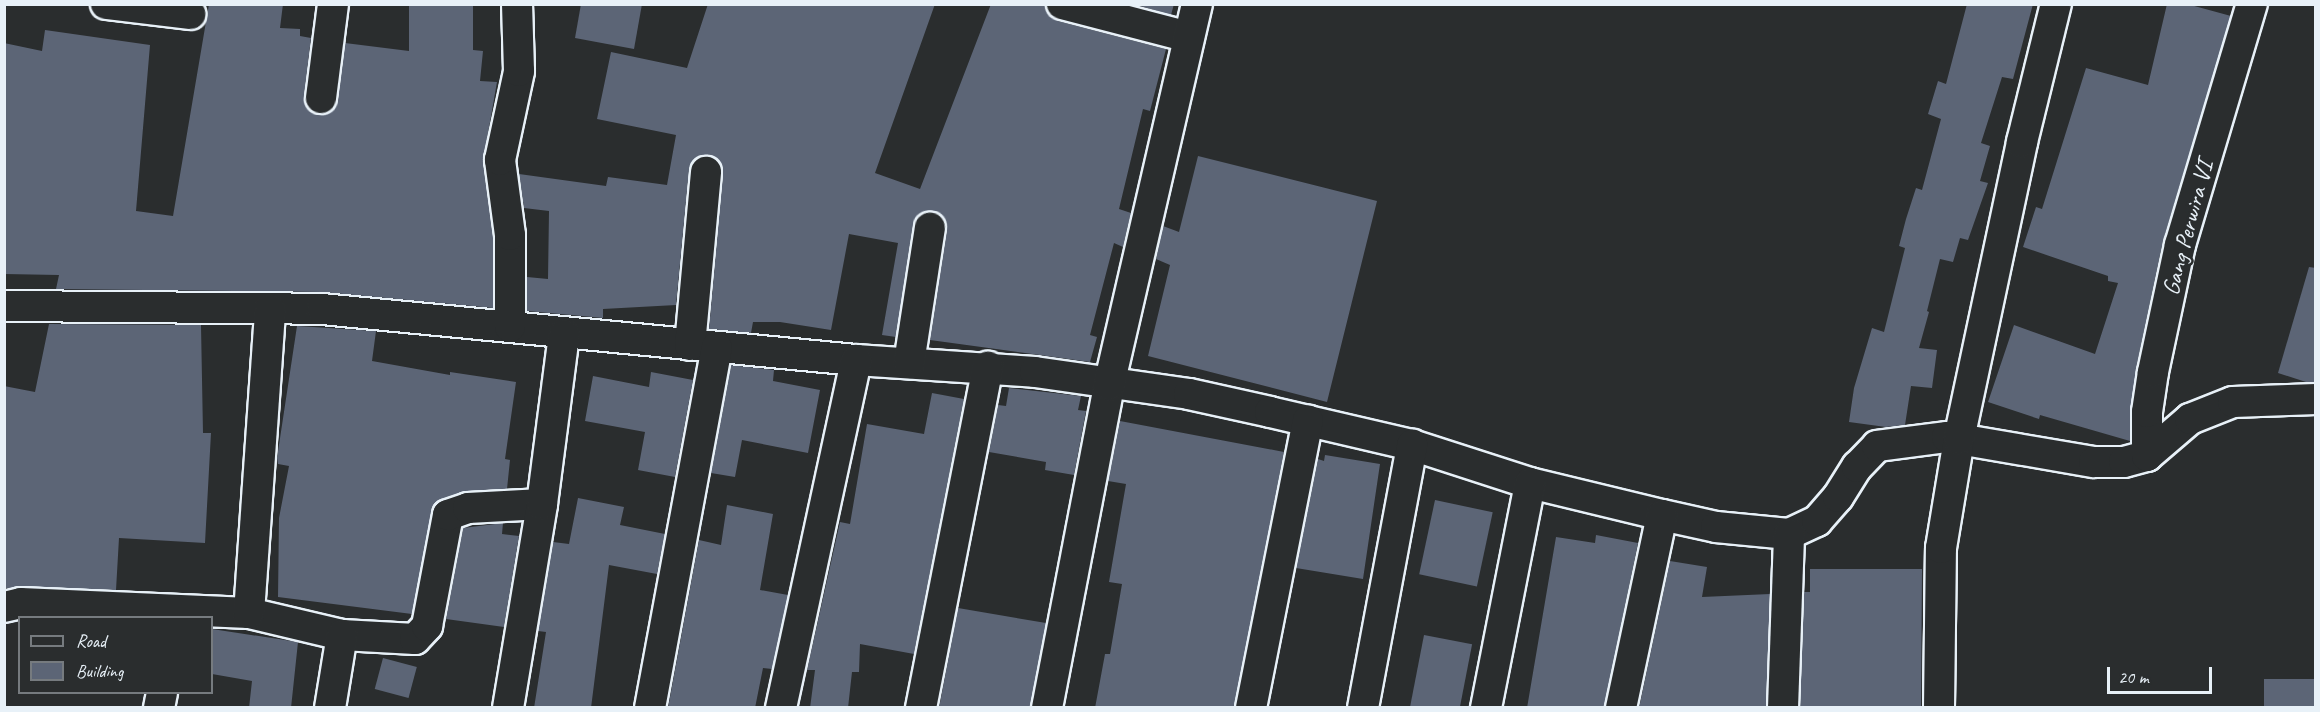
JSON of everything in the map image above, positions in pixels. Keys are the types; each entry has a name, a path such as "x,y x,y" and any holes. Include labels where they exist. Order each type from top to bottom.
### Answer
{"street":[{"path":"106,4 190,14"},
{"path":"321,98 333,4"},
{"path":"510,327 510,235 500,160 519,71 517,4"},
{"path":"1062,4 1189,37"},
{"path":"1047,708 1109,385 1197,4"},
{"path":"1939,708 1941,548 1959,439 2022,142 2056,4"},
{"name":"Gang Perwira VI","path":"2147,456 2147,412 2153,372 2180,245 2252,4"},
{"path":"650,708 704,346 706,172"},
{"path":"909,363 930,228"},
{"path":"4,306 388,314 564,334 856,360 987,367 1189,394 1412,445 1530,483 1662,515 1716,527 1789,534 1817,521 1838,497 1857,467 1877,446 1959,439 2094,462 2124,462 2147,456 2190,419 2233,402 2316,399"},
{"path":"249,613 270,310"},
{"path":"508,708 542,504 564,334"},
{"path":"781,708 856,360"},
{"path":"921,708 987,367"},
{"path":"1251,708 1308,421"},
{"path":"1363,708 1412,445"},
{"path":"1486,708 1530,483"},
{"path":"4,607 21,603 175,613 249,613 342,635 391,640 423,634 448,515 468,508 542,504"},
{"path":"1621,708 1662,515"},
{"path":"1783,708 1789,534"},
{"path":"330,708 342,635"}],"building":[{"path":"209,4 283,4 280,28 300,29 300,36 311,38 304,96 310,111 319,115 334,109 338,101 345,43 409,51 409,5 473,6 473,50 483,51 480,81 497,82 483,162 493,236 493,308 322,292 56,289 59,275 4,274 4,43 42,51 45,30 150,45 136,211 173,216"},
{"path":"581,4 642,4 634,49 575,38"},
{"path":"708,4 935,4 875,173 920,189 991,4 1045,4 1050,16 1058,21 1166,49 1150,111 1143,109 1119,209 1131,213 1123,247 1114,243 1090,335 1097,337 1090,362 930,340 947,230 941,215 932,211 917,217 913,225 896,337 882,335 898,243 849,234 831,330 780,322 753,322 751,333 709,329 723,174 721,164 708,155 698,157 689,170 676,305 603,309 603,318 527,311 527,277 548,279 549,211 524,208 519,174 606,186 608,177 667,185 676,135 597,119 611,52 687,68"},
{"path":"1133,4 1174,4 1171,15"},
{"path":"1967,4 2033,4 2013,79 2002,77 1981,143 1990,146 1980,181 1988,183 1968,240 1960,238 1953,262 1940,259 1919,348 1937,350 1932,388 1911,386 1905,425 1886,427 1849,422 1854,388 1872,328 1884,332 1905,248 1899,246 1906,219 1916,188 1922,190 1941,119 1928,114 1938,81 1946,84"},
{"path":"2167,4 2187,4 2231,16 2163,241 2136,369 2130,441 2040,415 2039,419 1988,402 2014,325 2095,354 2118,283 2108,281 2108,276 2023,247 2036,207 2042,209 2086,68 2148,85"},
{"path":"1198,156 1377,201 1327,402 1148,356 1170,265 1156,259 1163,226 1179,232"},
{"path":"2309,267 2316,268 2316,382 2306,382 2278,373"},
{"path":"49,324 201,325 203,433 211,433 205,543 119,538 116,590 4,588 4,386 35,392"},
{"path":"297,326 376,331 372,361 450,375 450,372 516,382 505,459 510,460 507,489 463,492 435,504 412,614 278,597 279,518 289,466 278,464 277,458"},
{"path":"731,365 774,370 773,381 820,390 808,453 742,440 735,477 711,473"},
{"path":"651,372 693,380 675,477 638,470 645,432 585,421 593,376 649,387"},
{"path":"1009,388 1081,396 1078,410 1086,411 1074,475 1045,470 1046,462 989,452 998,405 1006,406"},
{"path":"932,393 964,399 914,654 860,644 859,672 852,672 848,708 810,708 815,670 807,670 840,522 850,524 867,424 924,434"},
{"path":"1120,421 1284,452 1234,708 1095,708 1105,654 1110,654 1122,584 1109,582 1126,484 1108,481"},
{"path":"1325,455 1380,464 1363,579 1296,568 1318,459 1324,461"},
{"path":"578,498 624,507 620,525 665,534 657,574 609,565 591,708 534,708 546,632 538,631 553,542 569,544"},
{"path":"1435,500 1493,512 1477,587 1419,574"},
{"path":"727,505 773,514 760,590 788,595 772,669 763,668 755,708 668,708 699,540 721,545"},
{"path":"503,523 502,534 519,536 504,627 446,619 463,528"},
{"path":"1596,535 1638,543 1604,708 1527,708 1556,537 1595,543"},
{"path":"1670,561 1707,567 1702,597 1770,594 1766,708 1639,708"},
{"path":"1810,569 1922,569 1921,708 1800,708 1804,592 1810,592"},
{"path":"958,608 1046,623 1030,708 939,708"},
{"path":"213,629 298,642 291,708 249,708 252,681 213,674"},
{"path":"1424,635 1472,644 1460,708 1410,708"},
{"path":"383,658 417,667 409,698 375,689"},
{"path":"2264,679 2316,679 2316,706 2264,706"}]}
